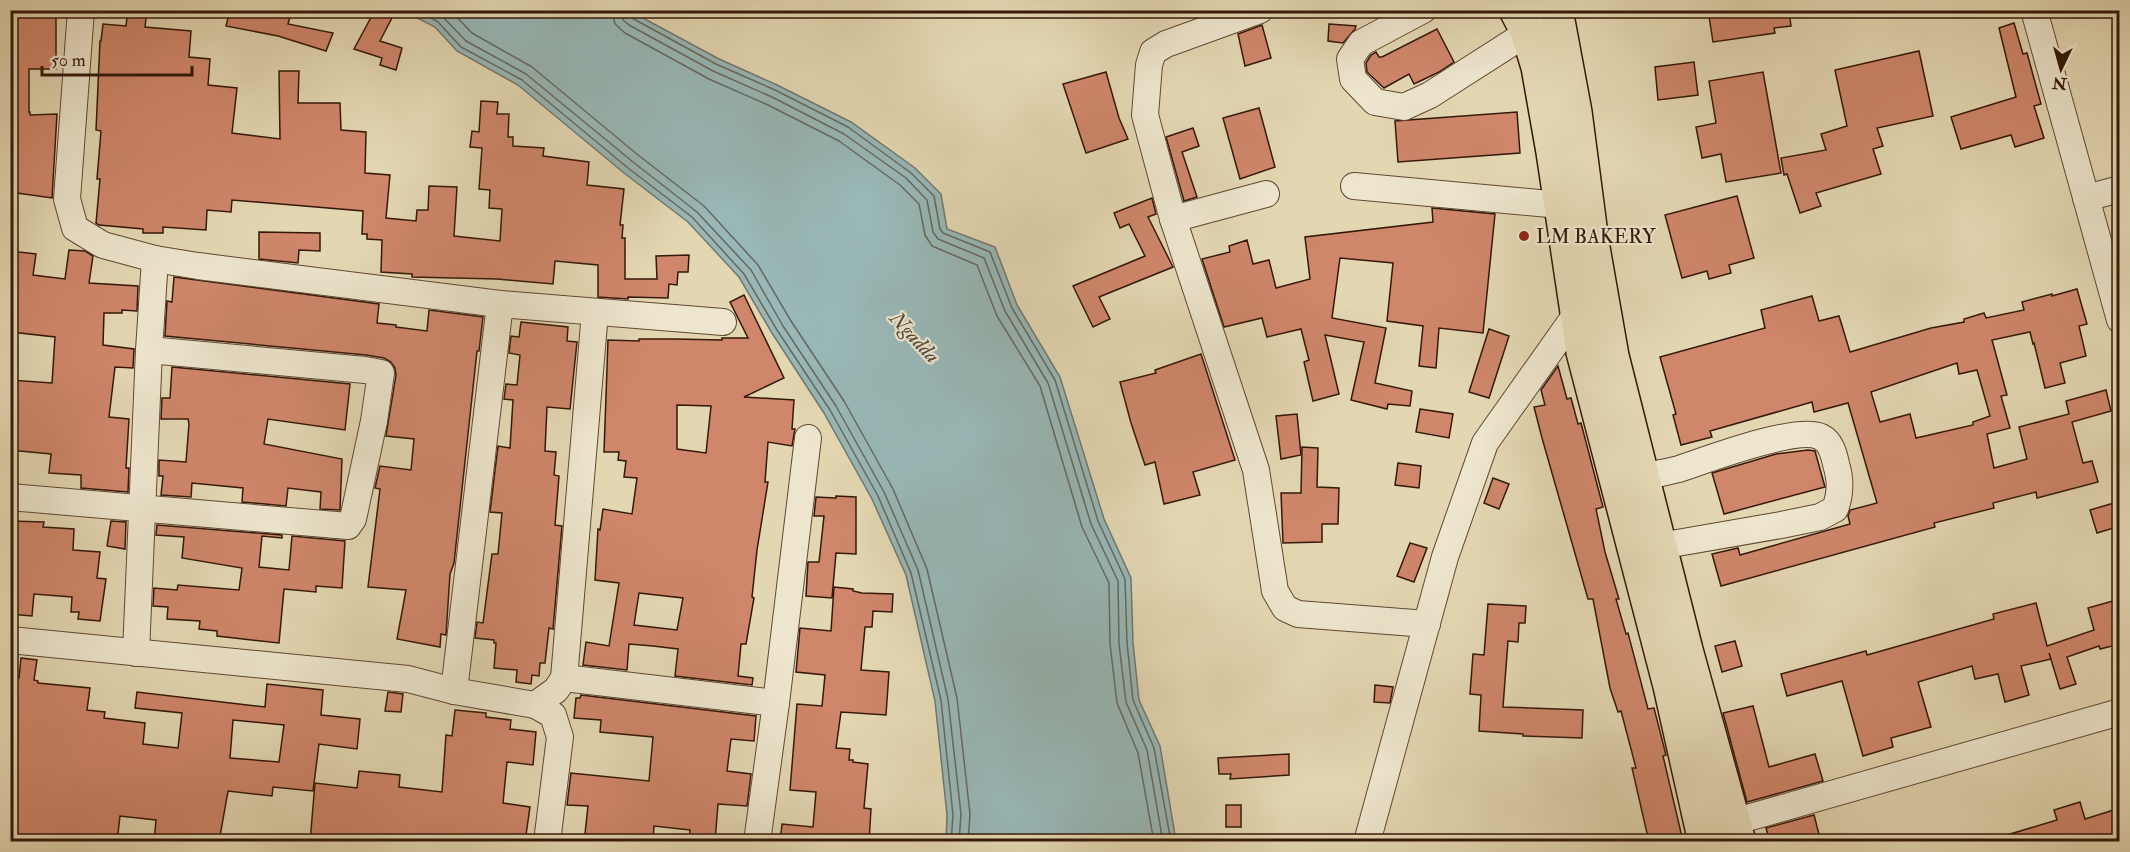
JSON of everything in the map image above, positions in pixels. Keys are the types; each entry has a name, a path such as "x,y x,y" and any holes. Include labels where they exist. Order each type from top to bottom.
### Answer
{"main road":[{"path":"1558,12 1575,112 1592,242 1612,356 1736,832"},
{"path":"1522,21 1538,67 1583,352 1670,686 1705,842"}],"street":[{"path":"81,10 68,199 75,228 103,245 155,259 500,304 723,322"},
{"path":"1260,10 1166,44 1153,52 1149,65 1144,115 1173,219 1256,470 1275,591 1285,609 1298,614 1427,624"},
{"path":"1423,10 1361,43 1350,58 1353,79 1375,102 1404,107 1430,95 1522,21 1558,12"},
{"path":"2034,10 2120,320"},
{"path":"1354,186 1560,205"},
{"path":"2086,198 2120,189"},
{"path":"1173,219 1266,194"},
{"path":"136,652 155,259"},
{"path":"454,691 500,304"},
{"path":"535,705 556,690 564,678 595,312"},
{"path":"1368,842 1445,557 1485,443 1576,313"},
{"path":"10,497 348,525 353,519 381,373 149,350"},
{"path":"1643,477 1789,436 1811,434 1822,437 1832,448 1840,475 1840,495 1835,509 1820,517 1731,535 1660,546"},
{"path":"757,842 808,438"},
{"path":"10,640 408,679 454,691 535,705 553,715 560,737 547,842"},
{"path":"564,678 776,702"},
{"path":"1736,832 2120,712"}],"water":[{"name":"Ngadda","path":"404,11 630,11 719,59 851,122 915,168 941,194 947,229 995,247 1017,305 1060,377 1104,519 1131,578 1133,643 1139,700 1160,746 1176,841 946,841 947,815 935,701 906,575 872,499 824,413 739,277 688,222 624,173 518,85 457,51 435,27"}],"building":[{"path":"10,10 56,10 56,69 29,69 30,115 57,114 52,198 10,192 13,87 10,87"},
{"path":"128,10 147,10 145,27 191,31 189,57 210,59 208,85 237,88 232,133 280,139 279,71 299,71 298,103 340,103 341,130 366,132 365,173 390,175 386,218 416,221 417,210 428,210 429,186 457,187 454,236 500,241 502,209 489,208 490,190 479,189 482,148 470,147 472,131 479,132 481,101 498,102 497,114 509,114 508,137 513,137 513,146 544,148 543,156 589,162 587,185 624,189 620,225 623,225 622,238 625,238 625,279 657,279 656,256 689,255 688,272 678,272 677,285 669,284 668,298 628,297 628,299 598,297 598,265 555,261 553,284 497,279 412,277 412,274 381,272 382,240 367,239 367,234 362,234 363,211 232,200 231,212 207,210 206,230 163,227 163,233 143,233 143,229 99,225 96,223 101,131 96,130 100,41 103,24 126,26"},
{"path":"230,10 292,10 288,24 333,33 326,51 278,36 226,26"},
{"path":"375,10 396,10 380,41 402,48 396,70 380,65 382,58 354,49"},
{"path":"1708,10 1789,10 1791,26 1774,28 1775,33 1713,42"},
{"path":"2014,23 2023,54 2027,53 2041,104 2034,106 2044,138 2015,147 2011,135 1961,149 1951,117 2016,97 1999,28"},
{"path":"1329,24 1356,26 1343,43 1328,41"},
{"path":"1262,25 1271,58 1245,66 1238,34"},
{"path":"1437,29 1454,62 1439,72 1414,84 1409,74 1384,88 1367,72 1366,63 1371,55 1376,52 1379,57 1382,57"},
{"path":"1919,51 1933,116 1877,128 1883,146 1873,149 1881,174 1816,193 1821,206 1800,213 1787,174 1784,175 1781,158 1826,150 1821,134 1847,126 1835,70"},
{"path":"1694,62 1698,95 1658,100 1655,67"},
{"path":"1106,72 1119,118 1128,139 1086,153 1063,84"},
{"path":"1763,72 1781,173 1726,182 1721,154 1702,158 1696,127 1716,123 1709,81"},
{"path":"1259,108 1275,167 1240,179 1223,118"},
{"path":"1517,112 1520,153 1398,162 1395,121"},
{"path":"1193,128 1199,146 1182,152 1197,197 1184,201 1166,137"},
{"path":"1737,196 1754,258 1729,265 1731,273 1709,279 1707,271 1682,278 1665,215"},
{"path":"1152,198 1156,214 1148,217 1173,267 1099,297 1110,319 1093,327 1073,286 1145,256 1129,224 1120,228 1114,213"},
{"path":"1432,208 1495,214 1483,333 1439,328 1436,368 1419,366 1423,326 1387,321 1393,263 1340,258 1332,318 1386,328 1375,383 1412,391 1410,406 1388,404 1387,409 1351,400 1364,342 1325,335 1339,394 1313,401 1304,362 1309,360 1301,329 1267,337 1262,318 1224,327 1202,259 1230,252 1229,246 1247,240 1253,264 1269,260 1276,288 1310,279 1305,237 1433,222"},
{"path":"259,232 320,233 320,251 299,250 298,263 259,259"},
{"path":"69,250 85,251 93,256 89,283 138,286 137,311 122,310 122,313 104,313 103,345 134,349 133,368 115,367 109,417 129,419 126,468 129,468 128,492 81,488 81,475 49,473 51,454 10,450 10,380 52,383 55,337 11,332 15,291 10,290 10,251 36,254 33,275 65,279"},
{"path":"174,277 379,304 377,323 396,325 396,327 427,331 429,310 483,317 479,351 477,351 454,563 450,574 446,635 441,634 440,647 397,639 406,590 368,587 380,489 375,488 380,466 411,470 414,439 386,436 396,375 391,362 384,358 366,355 165,336 167,301 172,302"},
{"path":"2077,289 2087,324 2079,326 2086,356 2060,363 2065,383 2045,388 2030,332 1992,340 2007,395 2001,396 2010,428 1987,434 1994,468 2027,459 2019,427 2069,414 2066,401 2106,390 2111,411 2072,422 2083,463 2092,461 2098,482 2037,498 2036,492 1993,503 1994,508 1934,523 1935,527 1721,586 1712,554 1738,548 1740,555 1850,524 1848,516 1850,510 1877,503 1848,403 1814,412 1812,402 1710,431 1712,437 1681,445 1673,415 1676,414 1660,357 1765,328 1761,310 1812,296 1819,321 1839,316 1850,352 1931,328 1964,322 1964,319 1984,313 1986,318 2024,310 2022,302 2052,294 2052,296","holes":["1957,363 1959,374 1977,370 1990,416 1973,422 1973,425 1916,438 1910,414 1880,422 1871,392"]},
{"path":"744,295 784,378 744,397 794,400 792,429 795,429 792,446 768,442 765,482 768,482 757,550 752,597 754,598 746,644 741,644 738,676 753,678 752,685 675,676 678,649 653,646 629,644 627,670 583,665 586,642 609,646 619,583 595,580 598,529 600,530 603,509 632,514 637,478 624,477 626,461 618,460 619,452 604,452 608,340 748,338 730,302","holes":["677,405 711,406 706,453 677,449","639,593 683,598 677,630 634,625"]},
{"path":"521,322 568,327 567,341 577,342 570,409 547,407 545,451 556,452 554,475 559,476 555,525 562,526 553,629 549,628 545,663 540,663 539,676 532,675 531,684 516,682 517,670 494,668 496,643 494,640 475,638 477,622 483,623 492,554 498,554 502,513 490,512 498,446 510,448 513,400 504,399 506,384 517,385 520,355 509,353 511,336 519,337"},
{"path":"1489,329 1509,336 1489,398 1469,392"},
{"path":"1201,354 1235,460 1193,472 1200,495 1164,504 1155,462 1145,465 1120,382 1156,373 1155,370"},
{"path":"1558,366 1567,399 1571,398 1578,424 1581,423 1603,507 1596,509 1605,552 1619,599 1616,599 1626,634 1628,633 1648,709 1654,708 1666,755 1663,756 1682,837 1663,842 1649,842 1632,768 1636,768 1621,711 1618,712 1610,688 1593,599 1588,599 1534,407 1545,405 1541,390"},
{"path":"172,367 350,384 345,430 268,419 264,444 342,459 340,510 320,509 321,492 288,488 286,506 242,502 243,488 192,483 191,497 161,495 163,476 159,476 159,460 186,462 188,419 161,419 162,398 170,398"},
{"path":"1420,409 1453,414 1449,438 1416,432"},
{"path":"1297,414 1301,455 1281,459 1276,416"},
{"path":"1302,447 1318,448 1317,487 1339,488 1338,524 1322,524 1322,542 1283,543 1281,493 1301,493"},
{"path":"1815,451 1825,487 1724,514 1712,473 1776,454"},
{"path":"1398,463 1421,466 1419,488 1395,485"},
{"path":"1493,478 1509,484 1499,509 1484,503"},
{"path":"836,496 856,497 856,554 836,553 832,598 806,596 808,562 819,562 824,516 814,516 816,497 836,498"},
{"path":"2114,503 2120,526 2097,533 2090,510"},
{"path":"10,521 44,522 43,527 74,529 73,550 100,552 97,578 106,579 100,621 78,619 79,612 71,612 72,597 34,594 32,616 10,614 10,578 15,538 10,538"},
{"path":"111,521 126,522 125,549 107,546"},
{"path":"157,525 282,535 282,538 262,536 259,567 289,570 292,536 345,541 342,588 316,586 316,592 284,589 279,643 217,636 217,631 199,629 200,621 167,619 168,607 153,606 154,588 177,590 178,585 239,590 242,568 182,558 184,537 156,535"},
{"path":"1410,543 1427,548 1414,582 1397,576"},
{"path":"834,587 853,589 853,591 862,593 893,594 892,612 873,611 872,627 865,627 861,670 889,672 886,715 841,712 836,748 850,749 849,760 868,764 864,808 871,809 869,842 780,842 782,824 813,827 816,792 790,790 797,704 822,706 825,675 796,672 800,628 831,631"},
{"path":"2120,599 2120,644 2100,649 2099,646 2067,657 2076,684 2060,689 2051,659 2021,666 2029,695 2005,702 1998,674 1975,679 1972,666 1918,682 1931,727 1891,738 1893,747 1863,756 1842,681 1787,696 1781,674 1866,651 1867,655 1994,619 1993,614 2036,603 2047,646 2094,630 2088,608"},
{"path":"1488,604 1526,606 1525,623 1519,623 1518,642 1508,641 1503,707 1583,710 1582,738 1523,736 1523,734 1479,731 1481,695 1470,694 1473,654 1484,655"},
{"path":"1735,641 1742,666 1722,672 1715,646"},
{"path":"21,658 37,660 34,680 38,683 90,688 87,710 105,712 104,718 145,723 143,744 178,748 182,713 135,708 137,692 265,707 267,684 323,690 321,715 360,719 357,749 319,744 313,791 273,787 272,796 228,791 219,842 154,842 156,820 120,816 117,842 68,842 10,834 10,690 12,677 19,678","holes":["233,720 284,725 279,762 230,758"]},
{"path":"1375,685 1393,687 1390,703 1374,702"},
{"path":"388,692 403,694 401,712 385,711"},
{"path":"581,695 756,716 754,741 731,739 727,771 751,774 747,806 718,804 715,842 689,842 690,830 654,826 653,841 585,834 588,806 567,805 571,773 649,781 653,737 600,732 601,720 574,718 576,698 580,698"},
{"path":"1753,706 1769,767 1815,754 1823,781 1747,802 1723,713"},
{"path":"455,710 486,713 486,717 511,720 510,729 536,732 533,765 507,762 503,803 530,807 525,842 310,842 315,783 357,788 359,771 400,775 399,787 442,792 446,735 452,736"},
{"path":"1289,754 1289,775 1230,779 1231,774 1219,774 1218,758"},
{"path":"2080,802 2085,819 2120,808 2120,842 2001,842 2000,837 2057,820 2054,810"},
{"path":"1226,805 1241,805 1241,827 1226,827"},
{"path":"1814,815 1821,842 1770,842 1766,828"}],"place":[{"name":"LM BAKERY","path":"1524,236"}]}
